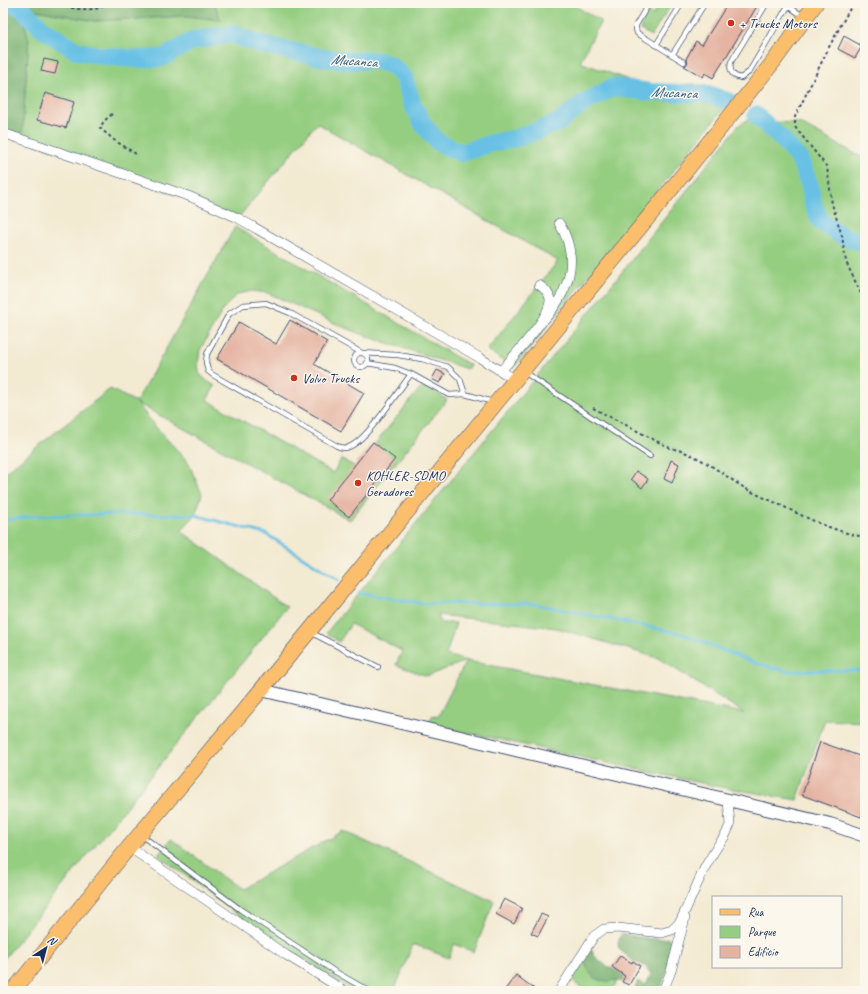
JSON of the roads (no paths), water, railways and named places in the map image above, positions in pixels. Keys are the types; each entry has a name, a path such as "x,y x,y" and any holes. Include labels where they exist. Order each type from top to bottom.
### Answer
{"main road":[{"path":"13,991 140,834 261,690 519,375 740,103 806,19 816,3"}],"street":[{"path":"3,133 191,197 238,218 501,371 519,375"},
{"path":"501,371 550,313 565,289 571,261 566,234 559,223"},
{"path":"539,285 546,289 550,299 548,311 540,324"},
{"path":"261,690 830,824 865,836"},
{"path":"559,991 594,936 604,929 618,928 662,934 672,930 680,922 705,867 730,826 728,800"},
{"path":"129,848 286,954 345,991"},
{"path":"663,991 671,971 687,908"}],"lane":[{"path":"649,3 636,25 636,29 641,36 684,62"},
{"path":"656,46 682,3"},
{"path":"672,56 704,3"},
{"path":"767,3 731,62 731,73 736,77 741,78 749,72 786,4 806,19"},
{"path":"367,363 367,357 362,353 290,313 266,303 242,305 229,314 207,354 206,362 208,371 213,375 337,446 345,448 355,443 366,434 411,374"},
{"path":"466,394 460,380 448,367 422,359 398,355 362,353 356,356 355,362 359,367 364,366 367,363 395,368 411,374 449,395 466,394 496,403"},
{"path":"519,375 572,404 650,456"},
{"path":"309,631 378,667"},
{"path":"140,834 241,910 334,971 369,991"}],"waterway":[{"name":"Mucanca","path":"11,3 20,7 44,30 77,51 105,56 137,59 162,58 194,40 233,34 259,44 324,58 353,61 374,60 391,65 404,77 412,103 423,124 438,142 462,153 492,143 517,138 558,123 582,104 613,87 650,92 707,94 730,102"},
{"name":"Mucanca","path":"756,115 784,141 800,160 810,186 813,204 821,222 842,236 865,243"},
{"path":"3,520 36,516 123,514 195,515 266,534 339,580"},
{"path":"359,593 419,603 535,604 683,634 755,663 786,671 865,670"}],"place":[{"name":"+ Trucks Motors","path":"731,23"},
{"name":"Volvo Trucks","path":"294,378"},
{"name":"KOHLER-SDMO Geradores","path":"358,483"}]}
